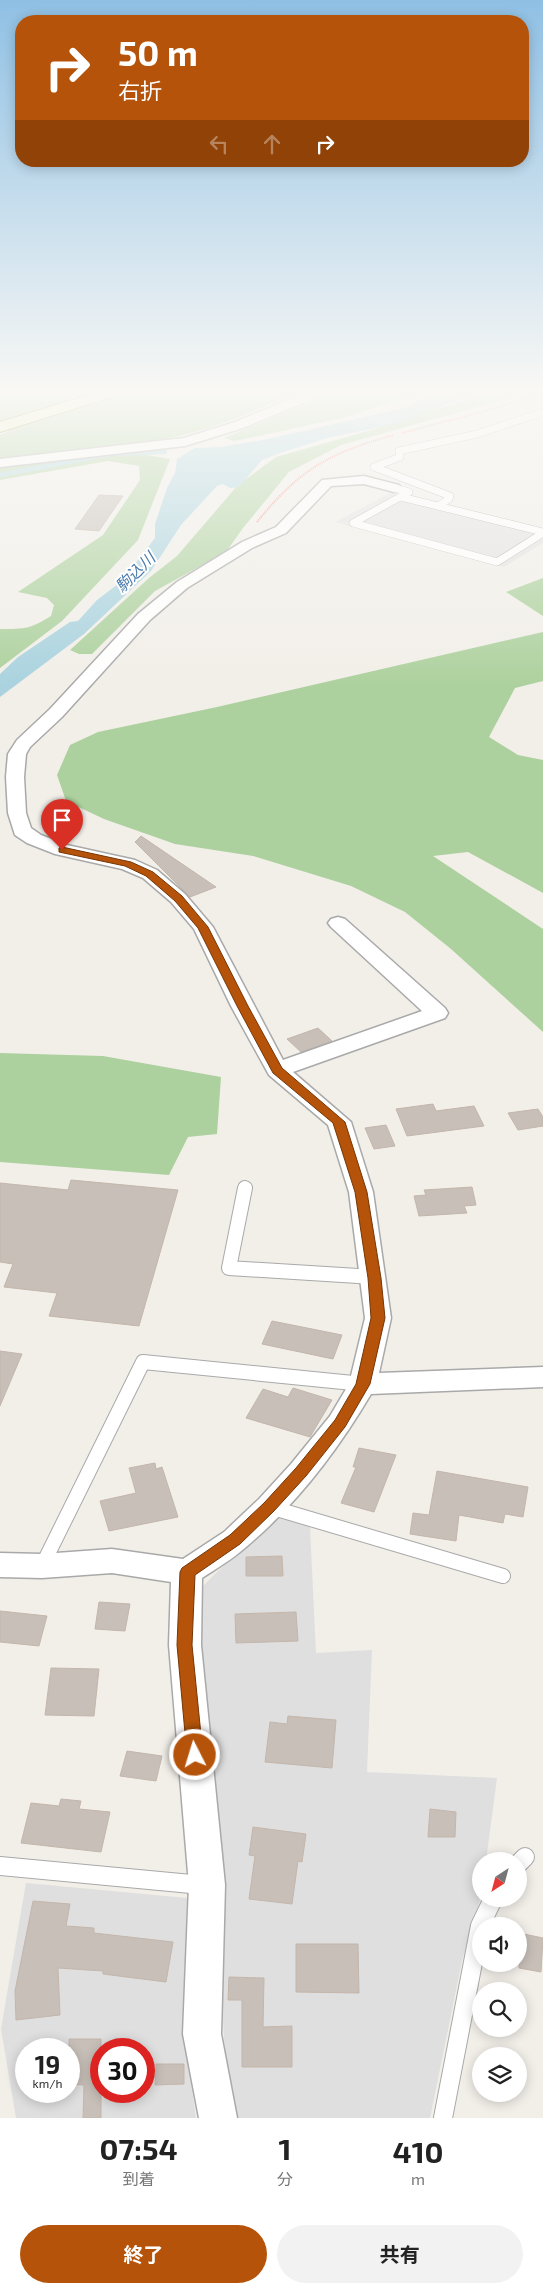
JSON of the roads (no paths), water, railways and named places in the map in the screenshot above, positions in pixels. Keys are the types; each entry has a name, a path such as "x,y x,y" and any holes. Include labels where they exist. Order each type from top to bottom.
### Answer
{"street":[{"path":"0,1565 42,1566 112,1561 187,1572 235,1540 269,1507 301,1472 340,1423 363,1384 378,1318 361,1192 339,1122 277,1070 242,1006 203,927 178,898 150,874 128,864 62,850 34,839 22,831 14,777 17,754 22,744 56,713 144,616 182,585 247,546 281,530 321,489"},
{"path":"387,489 398,493"},
{"path":"277,1070 437,1013 338,923"},
{"path":"363,1384 543,1377"},
{"path":"187,1572 184,1645 207,1885 202,2034 218,2118"}],"lane":[{"path":"431,489 450,496 449,499 438,506"},
{"path":"398,493 438,506 543,532 496,562 353,523 398,493"},
{"path":"245,1188 229,1268 374,1278"},
{"path":"42,1566 143,1362 363,1384"},
{"path":"269,1507 503,1576"},
{"path":"0,1866 207,1885"},
{"path":"443,2118 480,1926 489,1908"}],"water":[{"name":"駒込川","path":"167,489 214,489 181,525 151,571 84,634 0,697 0,674 18,657 70,622 78,621 97,600 122,581 155,538 155,524"}]}
